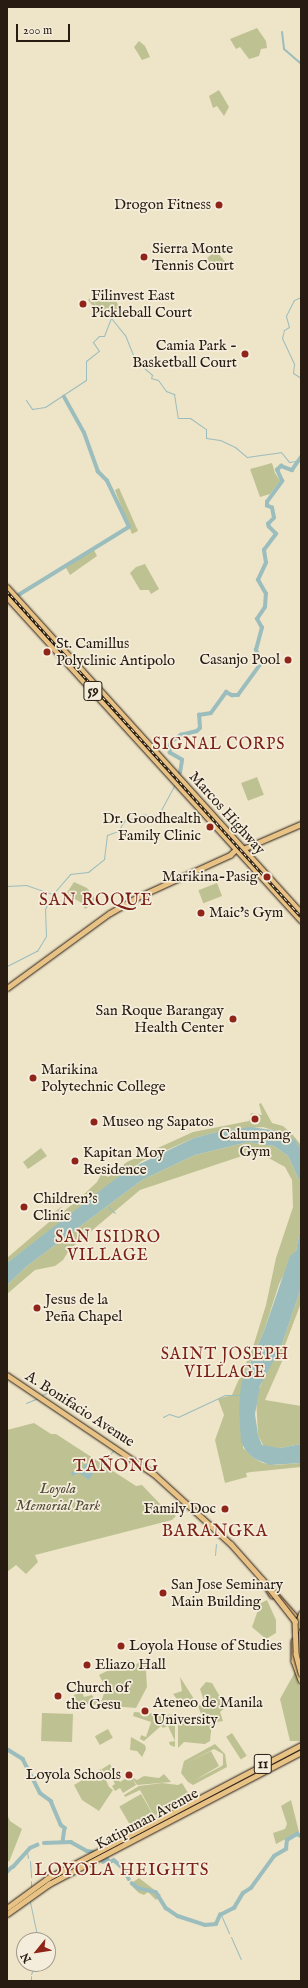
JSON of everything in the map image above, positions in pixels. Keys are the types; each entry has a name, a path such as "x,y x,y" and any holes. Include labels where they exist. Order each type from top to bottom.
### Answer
{"main road":[{"name":"Marcos Highway","path":"7,587 301,912"},
{"name":"Marcos Highway","path":"9,599 236,849 246,850 301,920"},
{"path":"111,711 115,706"},
{"path":"176,783 180,778"},
{"path":"195,804 183,789 184,787 201,802"},
{"path":"7,988 110,913 140,896 301,825"},
{"path":"201,869 232,853 236,849"},
{"name":"A. Bonifacio Avenue","path":"7,1375 150,1470 218,1531 261,1577 293,1616"},
{"path":"261,1577 295,1621 296,1654 301,1673"},
{"path":"301,1612 293,1616 294,1661 301,1680"},
{"path":"294,1640 301,1612"},
{"path":"301,1632 298,1651 301,1666"},
{"name":"Katipunan Avenue","path":"259,1774 284,1759 301,1746"},
{"name":"Katipunan Avenue","path":"7,1908 48,1878 301,1746"},
{"name":"Katipunan Avenue","path":"226,1784 301,1753"},
{"name":"Katipunan Avenue","path":"7,1914 49,1884 301,1753"}],"green space":[{"path":"257,28 266,41 267,48 261,49 259,56 249,59 240,47 236,49 230,39"},
{"path":"139,41 145,46 150,57 142,60 134,47"},
{"path":"219,90 229,107 224,116 217,106 213,108 209,96"},
{"path":"216,251 228,265 214,270 207,258"},
{"path":"112,291 121,312 110,310 100,315 88,300 90,298 97,306 93,300"},
{"path":"272,463 275,473 280,481 270,494 260,497 250,469"},
{"path":"119,488 138,531 132,534 115,490"},
{"path":"93,548 97,556 70,575 65,566"},
{"path":"145,564 159,589 151,594 149,590 140,590 130,573 136,567"},
{"path":"257,777 264,795 248,801 241,783"},
{"path":"74,882 87,888 97,901 85,909 82,903 66,894"},
{"path":"217,883 222,896 203,903 198,890"},
{"path":"261,1103 272,1123 283,1126 292,1134 301,1145 301,1150 288,1135 263,1127 225,1130 194,1138 142,1161 7,1263 7,1258 55,1217 53,1213 61,1207 64,1211 79,1199 97,1182 102,1173 108,1177 127,1162 193,1132 249,1121 251,1113 262,1115 259,1104"},
{"path":"248,1142 274,1146 288,1156 301,1184 301,1225 296,1251 279,1284 264,1331 244,1376 243,1448 255,1459 263,1463 275,1465 301,1463 301,1467 246,1473 247,1477 225,1483 215,1440 224,1415 218,1399 232,1395 253,1347 266,1305 276,1258 293,1207 292,1180 285,1167 265,1156 242,1156 140,1190 70,1249 63,1260 55,1266 35,1270 7,1294 7,1285 27,1266 142,1180 195,1155"},
{"path":"41,1148 47,1156 28,1169 23,1162"},
{"path":"301,1288 301,1303 285,1345 287,1350 265,1400 301,1406 301,1444 280,1448 264,1447 258,1435 256,1397 265,1375 281,1347"},
{"name":"Loyola Memorial Park","path":"34,1423 51,1434 56,1434 136,1486 142,1485 162,1506 176,1516 172,1520 35,1555 38,1562 26,1574 16,1565 7,1572 7,1430"},
{"path":"267,1600 276,1620 276,1633 266,1639 252,1627 258,1610 255,1606"},
{"path":"149,1657 152,1669 146,1671 147,1687 136,1708 86,1704 74,1709 74,1695 82,1692 84,1697 92,1695 96,1701 101,1702 106,1688 99,1675 129,1660 133,1666"},
{"path":"295,1672 301,1685 301,1741 290,1741 280,1699"},
{"path":"180,1677 194,1699 183,1707 173,1694 182,1691"},
{"path":"206,1682 212,1683 226,1707 220,1712 223,1721 217,1722 201,1714 198,1706 204,1701 200,1689"},
{"path":"134,1712 175,1715 175,1741 168,1726 163,1728 161,1726 144,1741 140,1739 141,1735 146,1737 151,1722 133,1716"},
{"path":"42,1713 73,1714 72,1742 41,1741"},
{"path":"178,1715 210,1720 212,1723 210,1741 205,1744 184,1742 178,1748"},
{"path":"108,1729 113,1738 100,1745 95,1736"},
{"path":"232,1733 247,1756 241,1759 226,1737"},
{"path":"131,1737 145,1745 146,1749 142,1757 137,1751 130,1750"},
{"path":"175,1741 175,1747 170,1745 169,1742"},
{"path":"215,1744 225,1754 227,1767 193,1785 188,1782 181,1773 184,1761","holes":["214,1749 223,1754 223,1765 195,1780 219,1766 211,1751 187,1763"]},
{"path":"110,1764 120,1782 130,1776 137,1780 144,1776 159,1778 164,1774 171,1782 137,1785 132,1778 136,1785 123,1793 120,1788 115,1791 112,1786 115,1784 107,1770 103,1772 102,1769"},
{"path":"101,1769 109,1787 113,1790 99,1811 82,1800 74,1785"},
{"path":"162,1783 178,1785 182,1783 190,1796 154,1816 140,1790 125,1797 124,1795 139,1786"},
{"path":"141,1794 152,1813 130,1826 119,1806"},
{"path":"291,1800 299,1832 276,1844 273,1833 285,1829 287,1824 281,1806"},
{"path":"7,1814 10,1821 22,1829 9,1862 7,1859"},
{"path":"139,1878 161,1895 156,1900 148,1892 144,1895 139,1893 130,1884"}],"water":[{"path":"251,1127 279,1131 295,1140 301,1150 301,1184 288,1156 274,1146 248,1142 195,1155 142,1180 27,1266 7,1285 7,1263 127,1170 194,1138 221,1131"},
{"path":"301,1225 301,1288 281,1347 260,1386 255,1414 258,1435 262,1445 280,1448 301,1444 301,1463 270,1465 255,1459 246,1451 241,1442 239,1410 241,1384 264,1331 290,1256 296,1251"},
{"path":"87,1464 87,1467 97,1468 89,1480 79,1473 72,1476 71,1472 79,1471 84,1468 83,1465"}],"waterway":[{"path":"282,32 284,49 301,64"},
{"path":"301,297 294,300 286,316 289,327 284,330 282,338 294,364 293,373 301,378"},
{"path":"26,400 32,409 45,407 86,380 86,361 99,351 93,342 99,336 104,336 111,318 125,335 135,360 152,375 151,378 158,380 166,391 174,394 178,418 190,418 206,429 206,438 220,440 235,447 247,457 281,452 289,462 296,461"},
{"path":"7,602 129,527 107,481 98,472 84,433 64,397"},
{"path":"180,773 182,760 170,753 169,746 172,741 181,735 197,731 200,728 199,715 211,713 226,692 232,695 238,695 261,663 256,650 262,628 257,619 265,607 266,594 258,580 266,563 264,550 276,534 268,524 274,518 272,508 267,506 267,502 282,481 277,470 281,466 292,470 301,457"},
{"path":"7,966 37,951 46,936 45,909 52,895 70,874 88,872 104,859 107,835 118,831 126,818 136,819 142,814 153,816 159,814 175,784"},
{"path":"7,886 26,885 52,894"},
{"path":"108,1207 115,1213"},
{"path":"42,1395 56,1389"},
{"path":"163,1417 169,1414 178,1417 225,1395 240,1395"},
{"path":"26,1403 38,1398"},
{"path":"107,1457 114,1450"},
{"path":"105,1465 106,1459"},
{"path":"215,1555 216,1544"},
{"path":"186,1601 202,1588 204,1580"},
{"path":"7,1749 23,1759 40,1793 51,1801 61,1825 65,1828 63,1842"},
{"path":"132,1883 138,1888 156,1892 166,1908 178,1916 205,1925 216,1924 220,1915 234,1908 243,1893 251,1888 274,1856 286,1849 287,1840 297,1834 301,1836"},
{"path":"44,1843 71,1842 87,1851 95,1852"},
{"path":"13,1867 30,1848 37,1845"},
{"path":"27,1852 28,1858"},
{"path":"103,1862 107,1859 110,1862 114,1860 124,1869 129,1879"},
{"path":"30,1861 31,1877"},
{"path":"7,1872 11,1868"},
{"path":"31,1881 31,1886"},
{"path":"30,1902 36,1932"},
{"path":"221,1915 229,1933"},
{"path":"231,1937 241,1959"},
{"path":"31,1976 31,1981"}],"railway":[{"path":"7,591 301,916"}],"place":[{"name":"Drogon Fitness","path":"219,205"},
{"name":"Sierra Monte Tennis Court","path":"144,257"},
{"name":"Filinvest East Pickleball Court","path":"83,304"},
{"name":"Camia Park - Basketball Court","path":"245,354"},
{"name":"St. Camillus Polyclinic Antipolo","path":"47,652"},
{"name":"Casanjo Pool","path":"288,660"},
{"name":"Dr. Goodhealth Family Clinic","path":"210,827"},
{"name":"Marikina-Pasig","path":"267,877"},
{"name":"Maic's Gym","path":"201,913"},
{"name":"San Roque Barangay Health Center","path":"233,1019"},
{"name":"Marikina Polytechnic College","path":"33,1078"},
{"name":"Calumpang Gym","path":"255,1119"},
{"name":"Museo ng Sapatos","path":"94,1122"},
{"name":"Kapitan Moy Residence","path":"75,1161"},
{"name":"Children's Clinic","path":"24,1207"},
{"name":"Jesus de la Peña Chapel","path":"37,1308"},
{"name":"Family Doc","path":"225,1509"},
{"name":"San Jose Seminary Main Building","path":"163,1593"},
{"name":"Loyola House of Studies","path":"121,1646"},
{"name":"Eliazo Hall","path":"87,1665"},
{"name":"Church of the Gesu","path":"58,1696"},
{"name":"Ateneo de Manila University","path":"145,1711"},
{"name":"Loyola Schools","path":"129,1775"}],"district":[{"name":"SIGNAL CORPS","path":"219,745"},
{"name":"SAN ROQUE","path":"96,901"},
{"name":"SAN ISIDRO VILLAGE","path":"108,1247"},
{"name":"SAINT JOSEPH VILLAGE","path":"225,1364"},
{"name":"TAÑONG","path":"116,1467"},
{"name":"BARANGKA","path":"215,1532"},
{"name":"LOYOLA HEIGHTS","path":"122,1871"}]}
